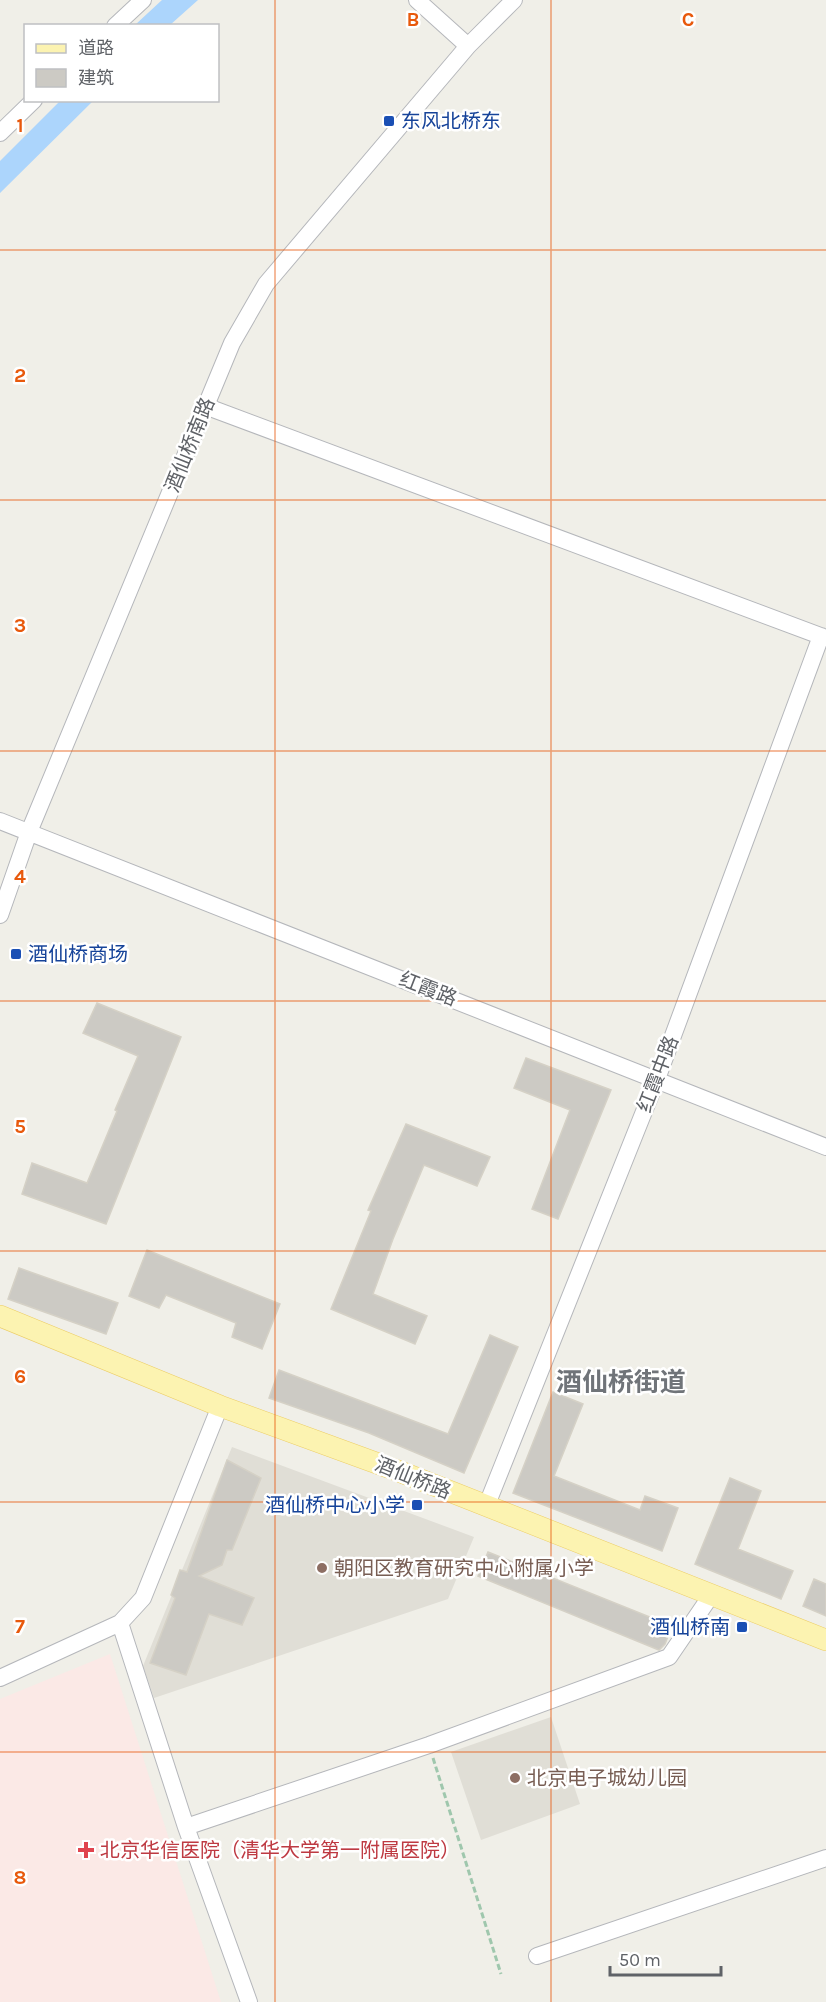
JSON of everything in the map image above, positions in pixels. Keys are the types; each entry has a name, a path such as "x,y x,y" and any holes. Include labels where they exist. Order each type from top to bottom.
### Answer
{"main road":[{"name":"酒仙桥路","path":"0,1316 220,1406 712,1594 826,1640"}],"street":[{"path":"117,24 142,0"},
{"path":"417,0 474,40"},
{"name":"酒仙桥南路","path":"0,915 29,832 232,343 266,284 474,40 505,0"},
{"name":"酒仙桥南路","path":"474,40 514,0"},
{"path":"0,133 32,102"},
{"path":"206,406 824,637"},
{"name":"红霞中路","path":"486,1508 657,1079 824,637"},
{"name":"红霞路","path":"0,821 826,1147"},
{"path":"0,1678 120,1623 143,1598 220,1406"},
{"path":"186,1827 429,1745 669,1657 712,1594"},
{"path":"120,1623 186,1827 249,2002"},
{"path":"537,1956 826,1858"}],"path":[{"path":"429,1745 501,1974"}],"shaded area":[{"name":"朝阳区教育研究中心附属小学","path":"232,1447 474,1537 448,1599 154,1698 143,1666"},
{"name":"北京华信医院（清华大学第一附属医院）","path":"110,1654 221,2002 0,2002 0,1699"},
{"name":"北京电子城幼儿园","path":"551,1717 580,1804 481,1840 451,1752"}],"water":[{"path":"162,0 198,0 171,24 136,24"},
{"path":"59,102 92,102 0,193 0,161"}],"building":[{"path":"97,1003 181,1037 106,1224 22,1194 32,1163 87,1183 117,1111 115,1110 138,1056 83,1033"},
{"path":"526,1058 611,1090 558,1219 532,1209 570,1110 514,1088"},
{"path":"406,1124 490,1157 477,1186 424,1165 393,1239 373,1294 427,1316 415,1344 331,1309 371,1211 368,1210"},
{"path":"147,1250 280,1304 262,1349 232,1337 236,1323 166,1295 159,1308 129,1296"},
{"path":"19,1268 118,1303 106,1334 8,1299"},
{"path":"490,1335 518,1347 464,1473 369,1433 269,1398 279,1370 448,1434"},
{"path":"553,1392 583,1404 554,1476 640,1510 645,1496 678,1508 662,1551 513,1493"},
{"path":"227,1460 261,1478 232,1550 227,1550 222,1565 199,1576 254,1598 242,1625 209,1614 186,1675 150,1663 175,1598 171,1595 180,1570 187,1572"},
{"path":"730,1478 761,1491 738,1549 793,1571 781,1599 695,1564"},
{"path":"488,1552 672,1626 665,1644 659,1650 478,1576"},
{"path":"814,1579 826,1584 826,1616 803,1606"}],"place":[{"name":"东风北桥东","path":"389,121"},
{"name":"酒仙桥商场","path":"16,954"},
{"name":"酒仙桥中心小学","path":"417,1505"},
{"name":"朝阳区教育研究中心附属小学","path":"322,1568"},
{"name":"酒仙桥南","path":"742,1627"},
{"name":"北京电子城幼儿园","path":"515,1778"},
{"name":"北京华信医院（清华大学第一附属医院）","path":"86,1850"}],"district":[{"name":"酒仙桥街道","path":"621,1382"}]}
